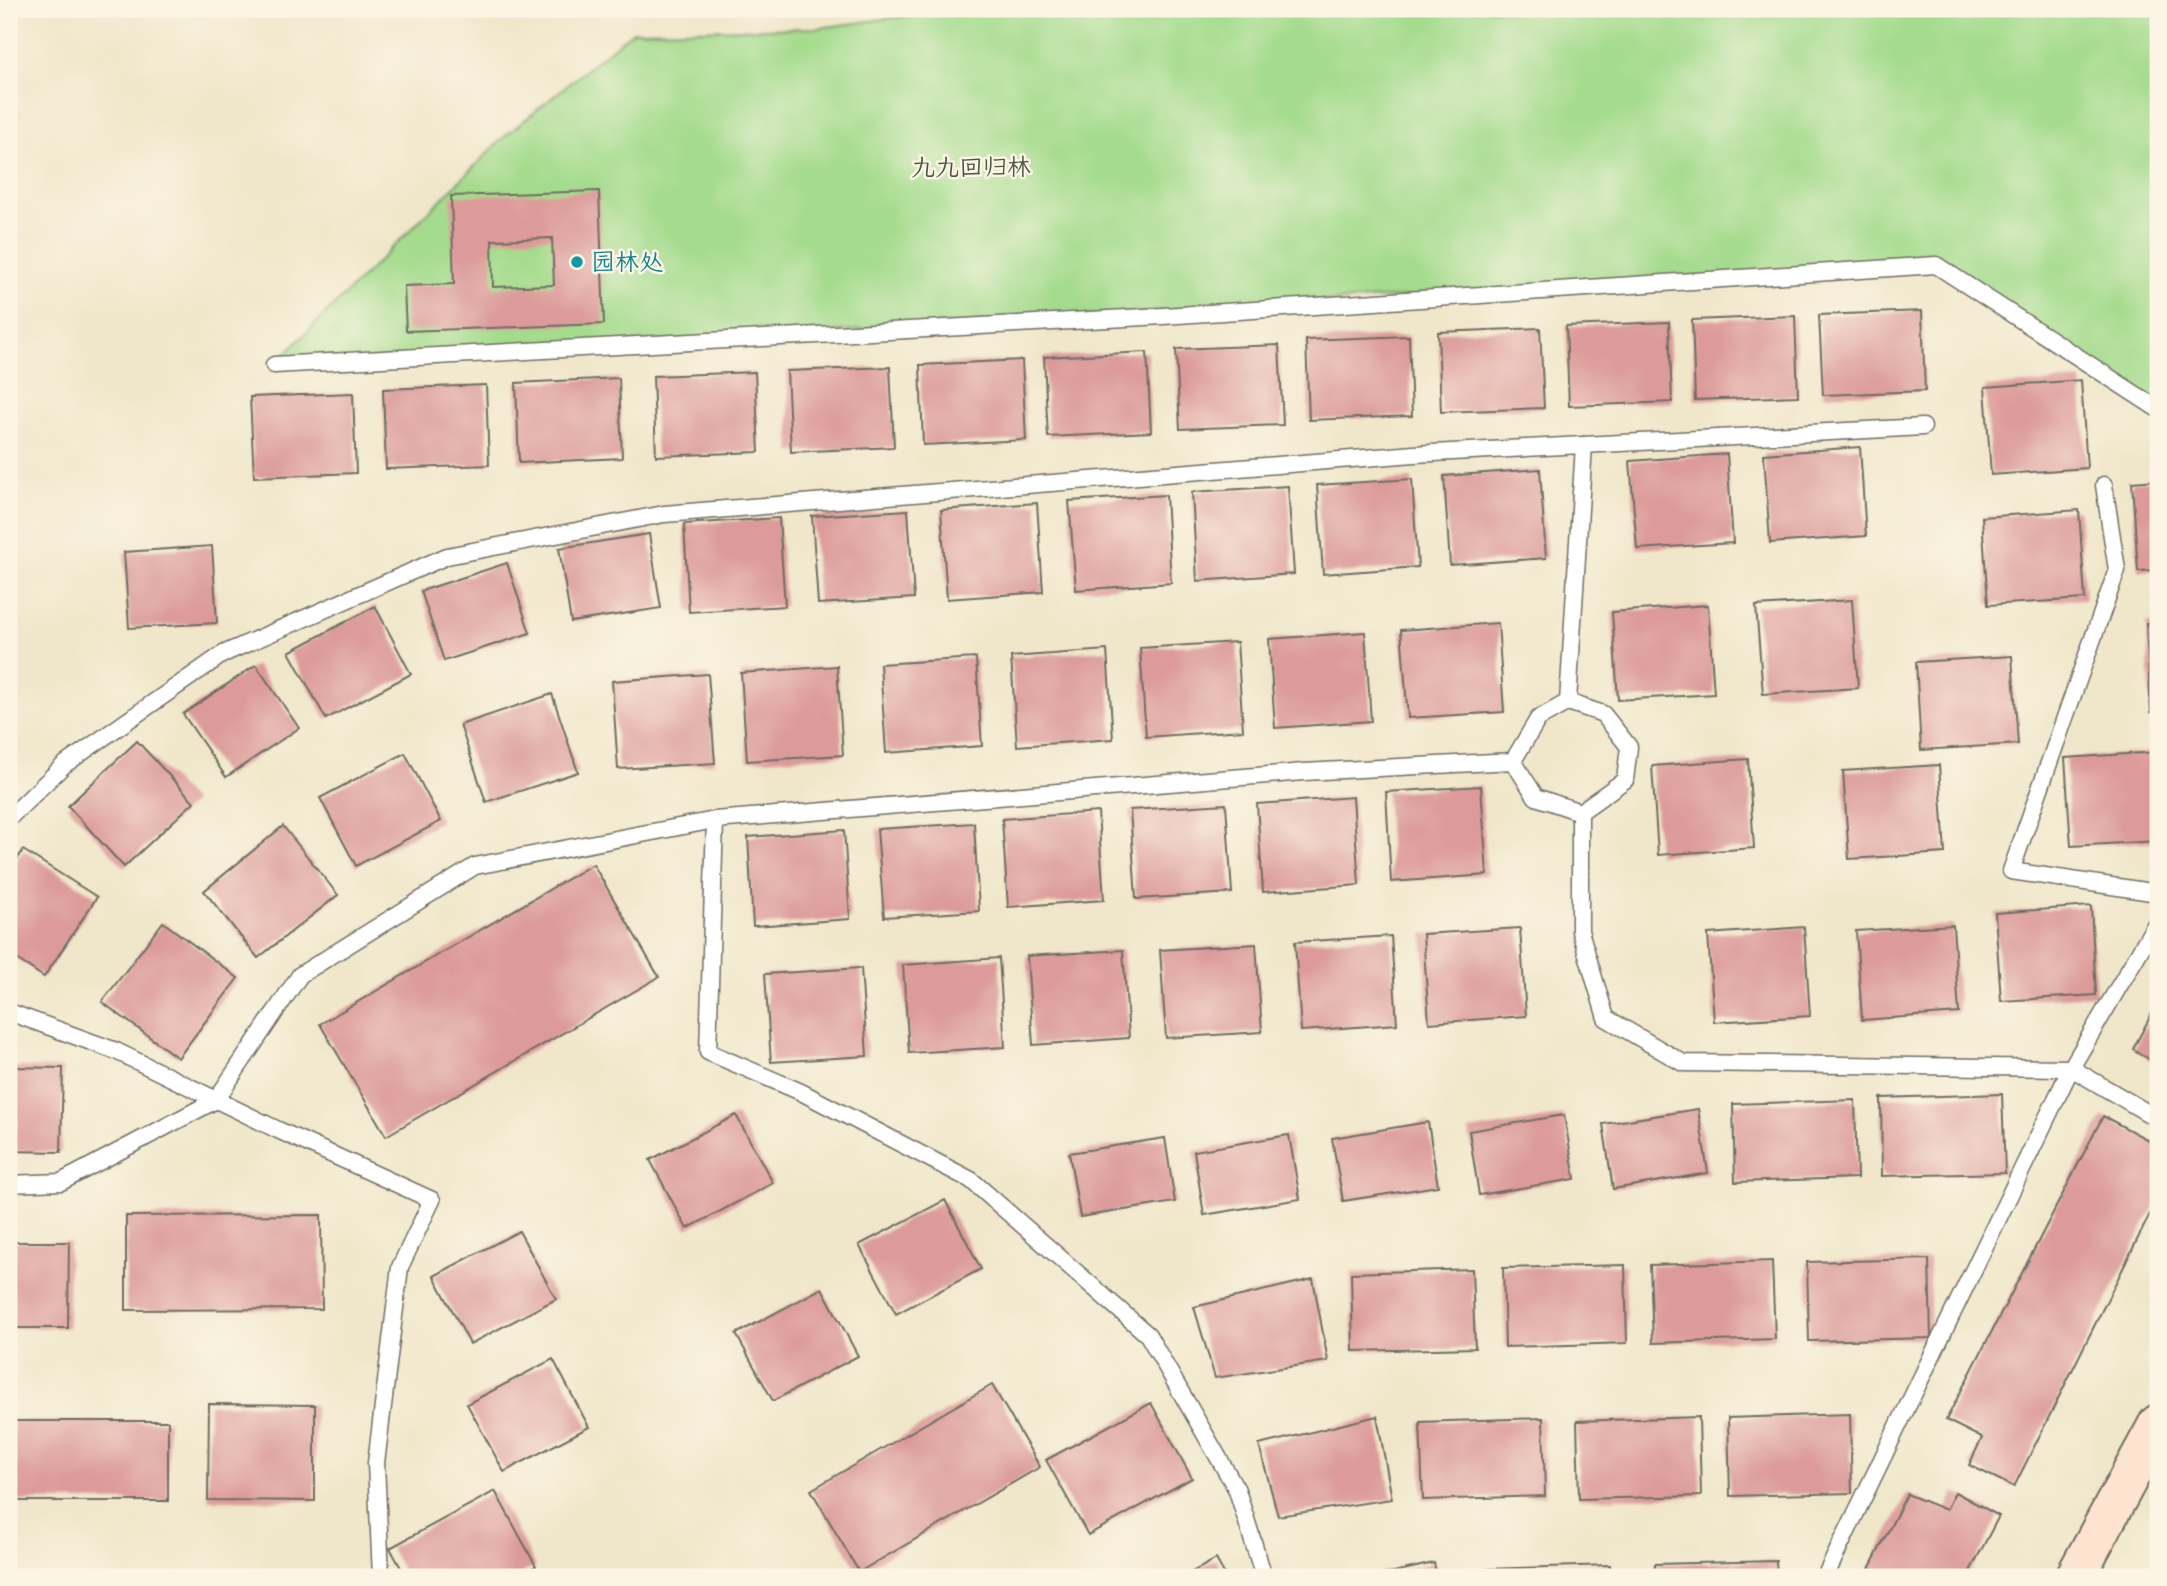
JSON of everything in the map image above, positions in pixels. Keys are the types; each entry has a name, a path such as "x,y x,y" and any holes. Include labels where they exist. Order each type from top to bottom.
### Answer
{"main road":[{"path":"2075,1577 2158,1424"}],"lane":[{"path":"274,365 1149,316 1936,265 2158,409"},
{"path":"9,818 64,765 223,654 447,556 664,514 1414,454 1923,427"},
{"path":"1568,702 1584,445"},
{"path":"2104,485 2117,570 2011,871 2158,893"},
{"path":"1513,761 1538,719 1568,702 1603,714 1629,747 1625,780 1580,812"},
{"path":"1513,761 1536,797 1580,812"},
{"path":"9,1184 61,1182 216,1100 300,975 475,866 715,820 1304,772 1513,761"},
{"path":"1580,812 1580,930 1606,1018 1683,1063 2071,1068 2158,1119"},
{"path":"715,820 708,1052 801,1092 971,1180 1148,1335 1237,1490 1264,1577"},
{"path":"1825,1577 2071,1068 2158,920"},
{"path":"9,1012 116,1051 432,1200 400,1267 376,1463 381,1577"}],"green space":[{"name":"九九回归林","path":"961,9 2158,9 2158,409 1936,265 274,365 503,138 633,31 818,28"}],"building":[{"name":"园林处","path":"599,191 604,324 406,331 404,286 454,284 451,196","holes":["552,238 554,285 493,287 492,240"]},
{"path":"1922,311 1925,391 1823,395 1819,315"},
{"path":"1795,316 1798,396 1695,400 1692,320"},
{"path":"1669,322 1672,402 1569,406 1566,326"},
{"path":"1540,328 1544,408 1441,412 1438,332"},
{"path":"1409,336 1412,416 1309,420 1306,340"},
{"path":"1279,345 1283,425 1180,429 1176,349"},
{"path":"1147,352 1151,432 1048,437 1044,357"},
{"path":"1022,360 1026,440 923,445 920,365"},
{"path":"890,367 894,447 791,452 787,371"},
{"path":"755,372 759,452 656,456 653,376"},
{"path":"619,378 622,458 519,463 516,383"},
{"path":"2081,380 2087,468 1991,475 1985,387"},
{"path":"486,385 489,465 386,469 383,389"},
{"path":"353,393 356,473 254,477 250,397"},
{"path":"1860,447 1866,536 1770,543 1764,454"},
{"path":"1727,454 1733,543 1637,549 1630,461"},
{"path":"1540,469 1546,558 1450,565 1444,476"},
{"path":"1412,479 1418,567 1323,574 1317,485"},
{"path":"2158,480 2158,570 2138,571 2132,482"},
{"path":"1288,486 1294,574 1197,581 1192,492"},
{"path":"1166,495 1171,583 1076,590 1069,501"},
{"path":"1037,503 1043,592 947,599 941,510"},
{"path":"908,510 914,598 818,604 812,516"},
{"path":"2079,510 2085,599 1988,605 1982,517"},
{"path":"779,518 785,606 689,612 684,524"},
{"path":"649,534 661,608 571,622 559,548"},
{"path":"212,546 217,623 129,628 124,552"},
{"path":"507,563 530,633 444,661 421,591"},
{"path":"1852,600 1858,688 1763,694 1756,606"},
{"path":"1708,605 1714,694 1618,700 1612,612"},
{"path":"375,606 411,674 326,719 289,652"},
{"path":"1498,623 1504,712 1408,718 1401,630"},
{"path":"2146,623 2158,623 2158,711 2151,712"},
{"path":"1365,632 1371,721 1275,728 1269,639"},
{"path":"1237,642 1243,730 1146,737 1140,648"},
{"path":"1107,650 1113,739 1017,746 1011,657"},
{"path":"2012,656 2018,744 1921,750 1916,662"},
{"path":"976,658 982,746 886,753 880,664"},
{"path":"256,665 299,728 226,777 183,714"},
{"path":"837,666 843,755 747,761 741,673"},
{"path":"708,674 715,763 618,769 612,681"},
{"path":"552,694 578,772 486,802 460,725"},
{"path":"137,741 194,802 124,867 68,806"},
{"path":"2158,752 2158,841 2071,846 2065,758"},
{"path":"405,753 441,821 356,866 320,798"},
{"path":"1748,759 1754,848 1658,855 1652,766"},
{"path":"1939,765 1945,853 1849,859 1843,771"},
{"path":"1481,786 1487,875 1391,882 1386,792"},
{"path":"1353,797 1359,885 1263,892 1257,804"},
{"path":"1226,804 1232,893 1136,899 1130,810"},
{"path":"1098,812 1104,900 1008,907 1002,819"},
{"path":"974,823 979,911 884,917 877,829"},
{"path":"283,826 338,895 258,958 204,891"},
{"path":"844,830 850,919 753,926 748,837"},
{"path":"23,850 97,897 44,977 9,954 9,872"},
{"path":"593,864 659,977 386,1136 320,1024"},
{"path":"2091,906 2096,995 2001,1001 1995,913"},
{"path":"163,922 238,978 178,1058 102,1002"},
{"path":"1953,925 1959,1013 1862,1020 1856,931"},
{"path":"1804,927 1810,1016 1714,1022 1708,934"},
{"path":"1520,928 1526,1016 1429,1023 1423,934"},
{"path":"1391,936 1397,1024 1301,1031 1295,942"},
{"path":"1256,944 1262,1032 1166,1038 1160,950"},
{"path":"1123,950 1129,1038 1033,1045 1027,956"},
{"path":"999,958 1005,1047 909,1053 903,965"},
{"path":"861,968 867,1056 771,1062 765,974"},
{"path":"2158,1002 2158,1065 2133,1049"},
{"path":"9,1067 63,1068 61,1152 9,1151"},
{"path":"2002,1094 2005,1173 1882,1176 1881,1098"},
{"path":"1855,1100 1857,1178 1735,1182 1733,1104"},
{"path":"1698,1109 1708,1173 1613,1189 1603,1124"},
{"path":"736,1115 773,1183 687,1229 650,1160"},
{"path":"1564,1115 1575,1179 1479,1195 1469,1131"},
{"path":"2103,1116 2158,1145 2158,1198 2014,1487 1969,1465 1982,1438 1946,1420"},
{"path":"1428,1122 1438,1186 1343,1201 1332,1138"},
{"path":"1289,1135 1300,1199 1204,1215 1194,1151"},
{"path":"1165,1138 1175,1202 1080,1217 1069,1153"},
{"path":"945,1200 981,1269 896,1314 859,1245"},
{"path":"321,1215 322,1309 126,1310 126,1216"},
{"path":"519,1231 556,1299 470,1344 434,1276"},
{"path":"9,1242 69,1242 68,1328 9,1328"},
{"path":"1929,1259 1931,1338 1809,1341 1807,1262"},
{"path":"1772,1261 1775,1339 1653,1343 1650,1265"},
{"path":"1625,1265 1627,1343 1505,1347 1503,1268"},
{"path":"1472,1269 1475,1348 1353,1351 1351,1273"},
{"path":"1313,1279 1328,1361 1215,1378 1194,1307"},
{"path":"822,1288 858,1356 773,1401 736,1334"},
{"path":"553,1359 589,1427 504,1472 467,1404"},
{"path":"992,1385 1040,1467 859,1572 811,1490"},
{"path":"1151,1403 1192,1478 1088,1535 1046,1460"},
{"path":"209,1404 315,1405 315,1501 208,1500"},
{"path":"1850,1414 1852,1493 1730,1496 1728,1418"},
{"path":"1377,1416 1392,1499 1278,1516 1259,1445"},
{"path":"1699,1417 1701,1496 1579,1499 1577,1421"},
{"path":"1543,1418 1545,1496 1423,1500 1420,1422"},
{"path":"9,1421 168,1421 168,1501 9,1501"},
{"path":"495,1491 536,1566 516,1577 406,1577 390,1548"},
{"path":"1955,1492 1999,1516 1967,1577 1865,1577 1907,1494 1946,1510"},
{"path":"1216,1559 1226,1577 1183,1577"},
{"path":"1776,1561 1777,1577 1655,1577 1655,1564"},
{"path":"1434,1563 1437,1577 1376,1577 1376,1576"},
{"path":"1610,1565 1610,1577 1488,1577 1487,1569"}],"place":[{"name":"园林处","path":"577,262"}]}
